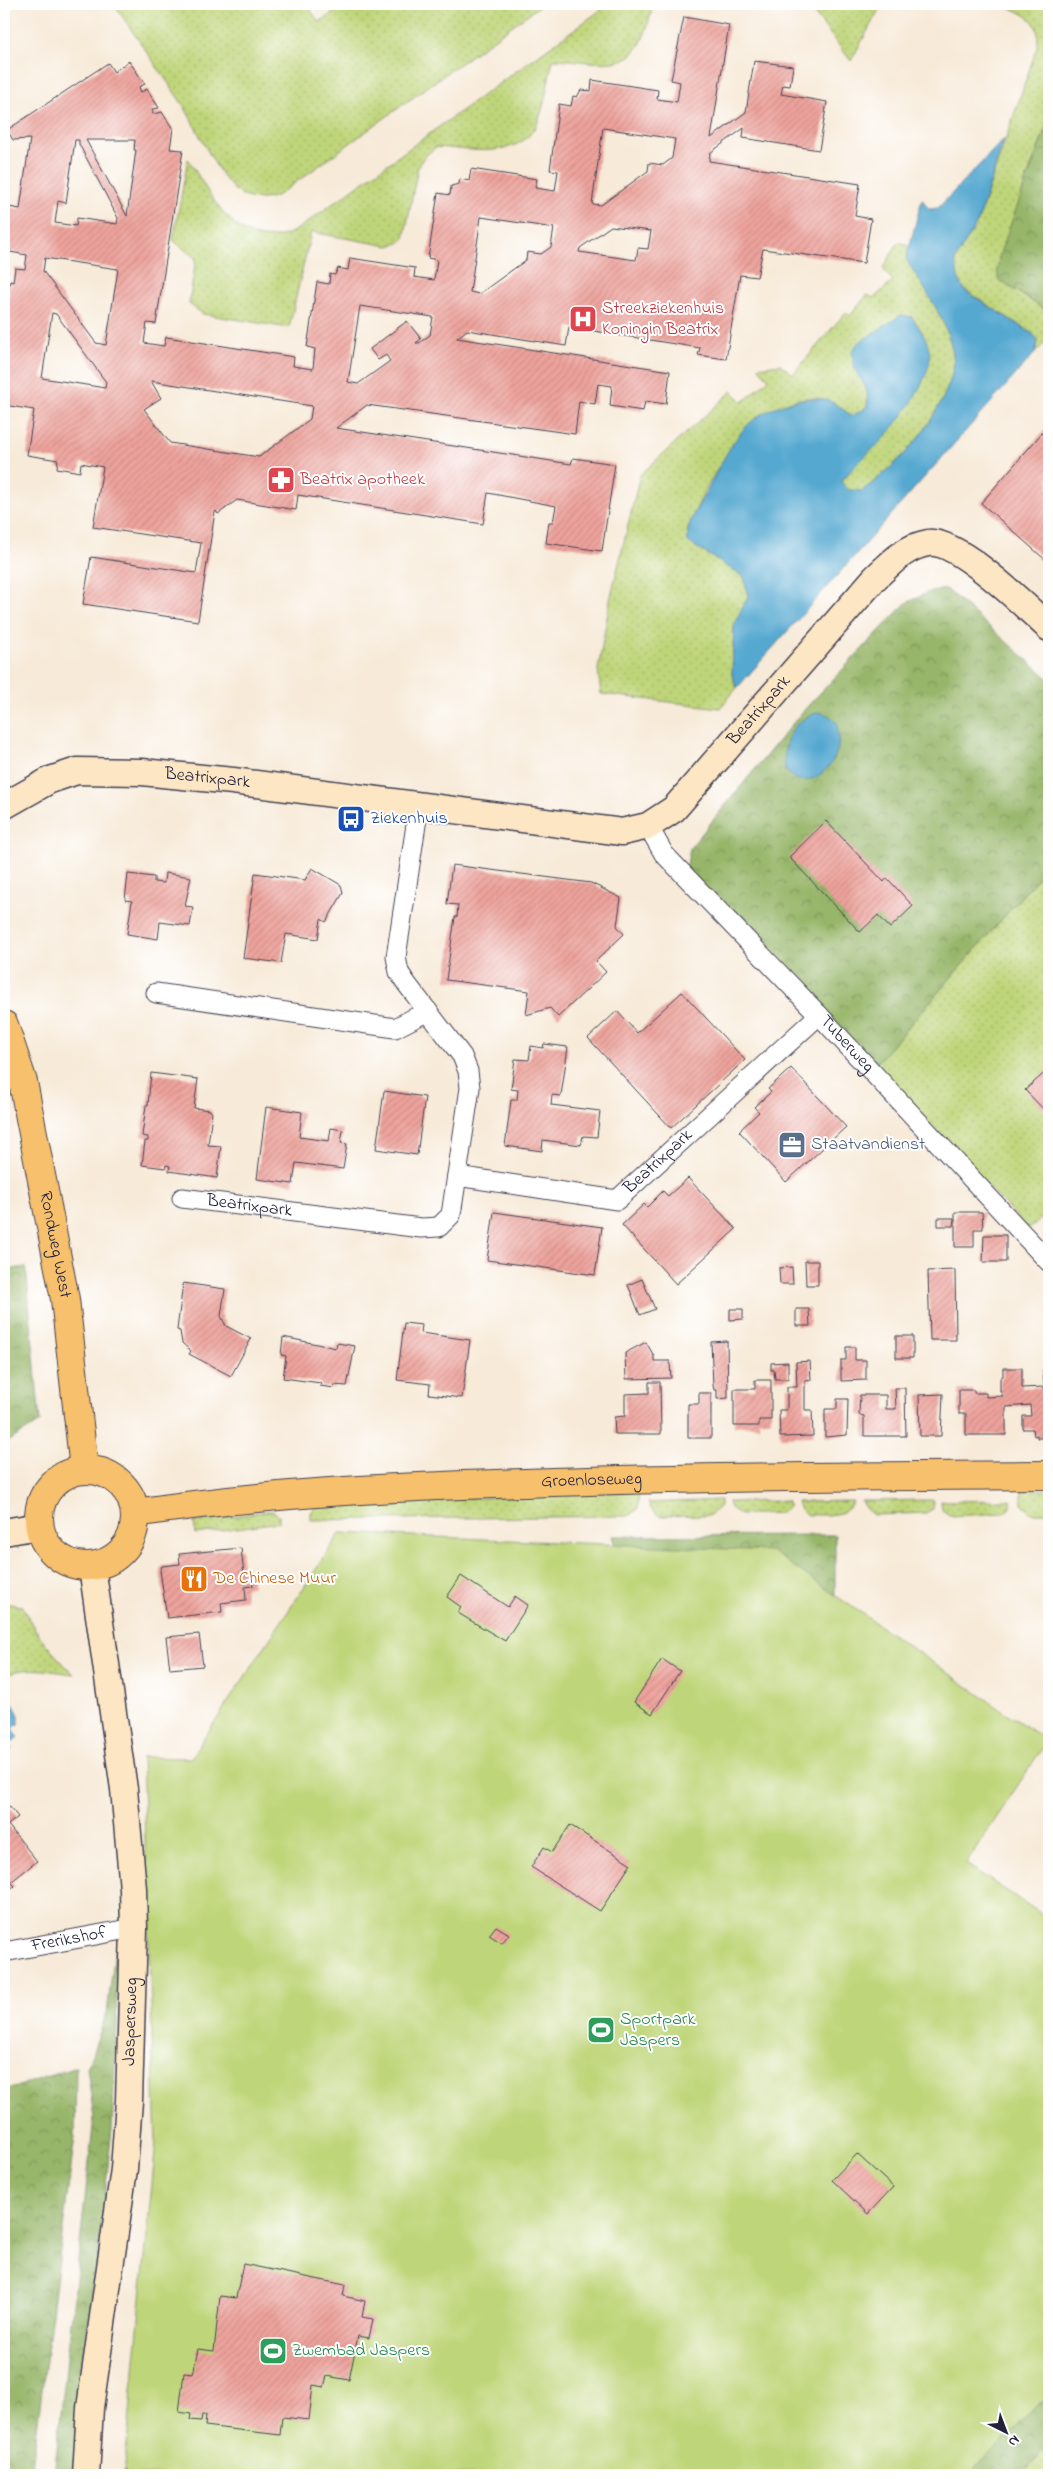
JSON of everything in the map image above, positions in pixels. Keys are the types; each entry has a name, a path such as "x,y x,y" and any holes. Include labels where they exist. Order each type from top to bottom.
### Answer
{"main road":[{"name":"Rondweg West","path":"4,1025 23,1082 65,1299 84,1469"},
{"path":"84,1469 104,1473 119,1482 130,1496 135,1513 133,1532 125,1549 110,1561 92,1567 74,1566 57,1557 45,1544 39,1526 40,1505 50,1487 66,1474 84,1469"},
{"name":"Groenloseweg","path":"135,1513 294,1494 433,1486 642,1479 1049,1475"}],"street":[{"name":"Beatrixpark","path":"4,806 50,780 77,771 142,772 233,781 622,832 648,826 674,809 875,578 902,552 930,543 952,549 974,563 1049,628"},
{"name":"Beatrixpark","path":"182,1198 421,1228 439,1226 451,1215 470,1088 468,1071 462,1056 399,972 396,957 419,805"},
{"name":"Tuberweg","path":"648,826 664,854 819,1015 1049,1262"},
{"path":"156,993 395,1028 428,1012"},
{"name":"Beatrixpark","path":"457,1176 618,1200 819,1015"},
{"path":"4,1532 39,1526"},
{"name":"Jaspersweg","path":"86,2475 90,2408 124,2169 130,2101 134,1928 133,1889 124,1789 92,1567"},
{"name":"Frerikshof","path":"4,1952 134,1928"}],"green space":[{"path":"114,4 306,4 319,22 348,4 542,4 277,196 258,199 240,194 225,179 185,108"},
{"path":"609,4 653,4 641,43 633,53 623,60 610,62 553,60 540,117 529,136 518,143 506,148 492,150 436,147 423,158 418,167 404,239 399,243 389,246 311,232 289,328 203,314 189,304 196,259 173,240 188,159 213,199 234,224 247,232 261,237 277,237 295,231"},
{"path":"807,4 882,4 851,61"},
{"path":"1002,4 1049,4 1049,120 1025,183 999,280 1049,312 1049,339 1035,353 1038,342 1033,334 965,290 958,277 955,260 978,221 1037,47 1037,30 1030,19"},
{"path":"1049,120 1049,312 999,280 997,270 1000,253"},
{"path":"898,242 910,245 906,259 941,316 954,359 950,382 927,425 909,449 887,471 862,491 849,490 841,482 906,408 854,367 861,376 865,386 867,407 852,416 829,401 805,398 781,405 760,419 740,439 722,462 695,511 687,532 701,550 744,577 748,597 734,624 732,675 737,688 720,708 601,694 598,670 610,600 640,475 732,391 743,402 769,379 758,367 780,364 793,374 846,312 850,316 867,295 874,298 893,281 883,269"},
{"path":"946,589 1049,679 1049,865 874,1066 686,870 690,848 803,711 905,604 926,593"},
{"path":"1049,865 1049,1213 1028,1229 874,1066"},
{"path":"26,1267 40,1422 4,1444 4,1270"},
{"path":"1022,1490 1049,1490 1049,1513 1031,1513 1022,1504"},
{"path":"639,1491 638,1509 628,1516 311,1520 311,1512 318,1505"},
{"path":"720,1500 720,1506 710,1515 659,1516 648,1503"},
{"path":"934,1500 933,1509 926,1513 873,1515 865,1508 861,1501"},
{"path":"1011,1500 1010,1508 1004,1513 951,1516 942,1510 941,1501"},
{"path":"788,1501 788,1506 781,1513 741,1515 730,1508 728,1502"},
{"path":"853,1501 845,1511 827,1515 807,1515 799,1508 797,1502"},
{"path":"274,1511 279,1516 279,1522 195,1534 194,1522"},
{"name":"Sportpark Jaspers","path":"340,1533 771,1551 1047,1741 966,1864 1049,1919 1049,2394 968,2475 124,2475 156,2142 142,1757 191,1758"},
{"path":"835,1535 835,1600 619,1558 612,1536"},
{"path":"4,1603 23,1606 32,1625 45,1643 74,1674 46,1670 28,1670 11,1673 4,1678 4,1659 8,1650 4,1641"},
{"path":"115,1951 117,2020 112,2129 98,2257 80,2373 73,2475 54,2475 94,2118 87,2068 107,2012"},
{"path":"76,2067 75,2136 31,2475 4,2475 4,2091"},
{"path":"1049,2394 1049,2444 1019,2475 968,2475"},
{"path":"1049,2444 1049,2475 1019,2475"}],"water":[{"path":"1004,139 978,221 955,260 958,277 965,291 1033,334 1038,342 1035,353 737,688 732,675 734,624 748,597 744,577 688,542 689,528 694,514 733,444 743,430 760,415 783,404 807,399 830,401 852,416 867,407 866,389 854,367 852,351 858,343 901,315 912,317 921,330 929,350 929,365 920,387 898,422 841,482 849,490 862,491 887,471 918,438 936,412 948,388 954,365 946,329 906,259 922,199 929,209 938,208"},
{"path":"820,712 830,716 837,723 838,747 831,764 824,771 817,777 809,780 800,780 792,777 785,769 787,741 795,726 802,720"},
{"path":"8,1675 5,1688 19,1715 19,1723 13,1729 18,1737 9,1745 12,1749 8,1752 4,1749 4,1678"}],"building":[{"name":"Streekziekenhuis Koningin Beatrix","path":"684,17 729,25 711,138 746,112 754,61 793,66 790,86 783,85 781,94 827,102 819,150 743,138 744,128 710,153 709,161 860,184 855,216 871,219 864,263 763,249 757,277 740,275 726,359 698,355 700,348 569,327 566,346 467,330 457,338 670,371 666,404 645,401 643,411 610,406 612,386 598,384 595,404 579,401 575,434 367,405 336,428 571,464 573,458 615,464 602,551 546,543 549,522 553,522 556,506 488,493 483,524 298,495 296,510 237,500 218,514 215,512 198,621 83,604 91,557 196,573 201,543 93,527 103,467 81,463 80,472 57,468 58,460 27,455 34,410 4,405 4,323 10,281 13,282 15,268 25,269 27,255 4,251 4,206 20,209 30,139 13,140 7,130 108,63 114,72 129,61 145,84 139,87 141,92 147,89 159,108 152,109 153,114 162,112 173,129 170,149 183,150 156,324 147,323 144,343 164,346 166,337 294,357 293,366 313,369 315,349 307,347 317,282 329,284 330,274 335,275 338,268 348,270 350,258 415,268 414,277 434,280 437,260 428,258 438,193 450,195 451,186 459,184 460,179 469,181 471,169 537,179 535,188 555,191 558,171 550,170 559,104 571,106 573,96 577,97 581,90 591,91 592,80 658,90 657,99 677,102 680,82 671,80","holes":["603,128 675,139 672,158 663,165 649,163 648,171 601,205 592,204","75,140 79,140 79,144 118,218 117,224 77,218 76,226 55,223 58,201 66,203","86,140 135,140 134,150 136,150 127,216","481,217 554,228 551,247 541,254 527,252 526,260 479,294 470,292","611,226 651,231 648,249 638,248 636,260 579,252 580,248","45,258 118,269 106,345 96,343 43,271","360,306 433,317 430,335 419,343 416,343 421,339 407,321 370,349 378,360 386,355 390,361 358,384 348,382","52,313 56,314 106,382 105,388 42,378","151,381 312,406 310,419 259,457 170,443 144,409 161,398"]},
{"path":"1049,425 1049,563 981,503"},
{"path":"826,821 884,882 887,878 913,906 890,928 878,915 860,932 789,857"},
{"path":"452,865 591,883 621,898 617,926 624,934 596,961 606,972 558,1017 550,1008 526,1015 529,991 446,980 458,905 447,904"},
{"path":"312,868 341,885 343,893 326,922 321,919 318,939 286,934 281,963 243,958 255,873 305,880"},
{"path":"165,873 191,877 185,906 193,907 190,926 160,922 158,939 127,934 132,901 125,900 128,874 154,877 154,882 164,883"},
{"path":"682,992 745,1060 671,1128 588,1038 617,1011 637,1033"},
{"path":"544,1044 568,1047 561,1096 552,1095 551,1105 600,1111 597,1137 583,1136 581,1145 543,1140 542,1151 505,1146 511,1100 517,1100 518,1090 511,1089 515,1059 529,1060 531,1046 543,1048"},
{"path":"791,1068 846,1127 786,1182 739,1131 759,1112 754,1107 771,1092 768,1089"},
{"path":"1049,1069 1049,1115 1025,1090"},
{"path":"151,1073 198,1079 194,1108 210,1110 212,1113 208,1145 221,1146 217,1178 169,1171 170,1166 166,1165 165,1168 142,1165 145,1141 148,1141 148,1137 142,1136 146,1105 148,1105"},
{"path":"384,1091 425,1097 417,1155 376,1149"},
{"path":"266,1107 302,1112 299,1137 329,1141 331,1128 343,1130 341,1143 347,1144 343,1169 296,1163 293,1184 257,1179"},
{"path":"688,1178 736,1229 676,1284 622,1225 644,1204 647,1207 663,1191 668,1196"},
{"path":"494,1212 602,1227 595,1275 487,1260"},
{"path":"955,1212 982,1212 983,1229 974,1229 974,1247 955,1247"},
{"path":"938,1218 954,1218 953,1226 938,1226"},
{"path":"984,1235 1006,1235 1006,1262 983,1262"},
{"path":"805,1261 818,1261 818,1285 806,1285"},
{"path":"792,1267 793,1284 780,1284 779,1268"},
{"path":"955,1270 956,1340 930,1340 928,1271"},
{"path":"642,1279 655,1309 640,1315 628,1285"},
{"path":"183,1283 225,1289 221,1316 226,1326 251,1339 231,1376 189,1354 191,1351 182,1343 180,1331 177,1330"},
{"path":"730,1309 743,1309 743,1319 730,1320"},
{"path":"796,1309 809,1309 810,1326 796,1326"},
{"path":"404,1323 422,1325 421,1333 470,1340 462,1398 429,1394 430,1384 397,1380"},
{"path":"896,1336 913,1336 913,1358 896,1358"},
{"path":"283,1337 336,1348 337,1343 355,1346 347,1386 334,1385 334,1388 320,1386 321,1383 283,1378 286,1356 281,1355"},
{"path":"727,1341 728,1398 717,1399 717,1390 714,1390 713,1385 711,1342"},
{"path":"646,1342 654,1356 654,1361 670,1361 671,1378 626,1379 625,1353"},
{"path":"846,1347 855,1347 855,1360 866,1360 866,1380 841,1381 841,1360 846,1360"},
{"path":"810,1361 811,1380 805,1381 805,1410 812,1410 813,1436 780,1437 779,1410 787,1410 787,1387 797,1387 796,1362"},
{"path":"788,1362 788,1379 775,1379 774,1370 771,1370 771,1363"},
{"path":"1003,1368 1022,1368 1022,1388 1044,1387 1043,1370 1049,1370 1049,1438 1037,1438 1037,1435 1034,1436 1033,1429 1023,1429 1023,1416 1031,1416 1030,1405 1006,1407 1006,1435 966,1435 966,1414 959,1414 959,1390 974,1390 974,1393 986,1393 986,1397 1003,1396 1000,1391 1000,1378 1003,1376"},
{"path":"755,1380 771,1380 771,1420 759,1420 759,1426 734,1426 734,1389 755,1389"},
{"path":"649,1382 660,1382 661,1434 615,1434 614,1417 625,1416 625,1394 649,1393"},
{"path":"895,1388 905,1388 906,1436 864,1436 864,1416 859,1415 860,1395 886,1395 886,1409 896,1409"},
{"path":"699,1393 711,1393 711,1438 688,1438 688,1404 699,1404"},
{"path":"943,1394 941,1436 920,1436 919,1395"},
{"path":"837,1399 848,1399 847,1435 825,1437 825,1409 837,1409"},
{"path":"241,1548 244,1575 251,1574 253,1586 245,1587 246,1600 221,1603 222,1612 167,1618 160,1570 162,1566 180,1564 179,1554"},
{"path":"461,1576 508,1607 515,1596 528,1605 505,1641 458,1613 461,1607 447,1597"},
{"path":"199,1634 203,1666 170,1669 166,1637"},
{"path":"662,1659 680,1671 652,1714 634,1702"},
{"path":"4,1800 18,1817 8,1825 37,1861 11,1882 15,1886 5,1893"},
{"path":"570,1825 631,1864 600,1911 531,1867 544,1847 552,1852"},
{"path":"496,1926 509,1934 502,1943 489,1935"},
{"path":"857,2154 893,2187 868,2214 832,2180"},
{"path":"243,2264 345,2285 343,2296 365,2301 362,2317 373,2319 369,2338 358,2336 349,2380 327,2376 324,2387 313,2385 309,2420 282,2417 280,2435 205,2426 206,2415 202,2415 201,2421 190,2420 191,2414 179,2412 184,2373 193,2374 198,2349 214,2351 220,2296 236,2298"}],"place":[{"name":"Streekziekenhuis Koningin Beatrix","path":"583,319"},
{"name":"Beatrix apotheek","path":"281,480"},
{"name":"Ziekenhuis","path":"351,819"},
{"name":"Staatvandienst","path":"792,1145"},
{"name":"De Chinese Muur","path":"194,1579"},
{"name":"Sportpark Jaspers","path":"601,2030"},
{"name":"Zwembad Jaspers","path":"273,2351"}]}
